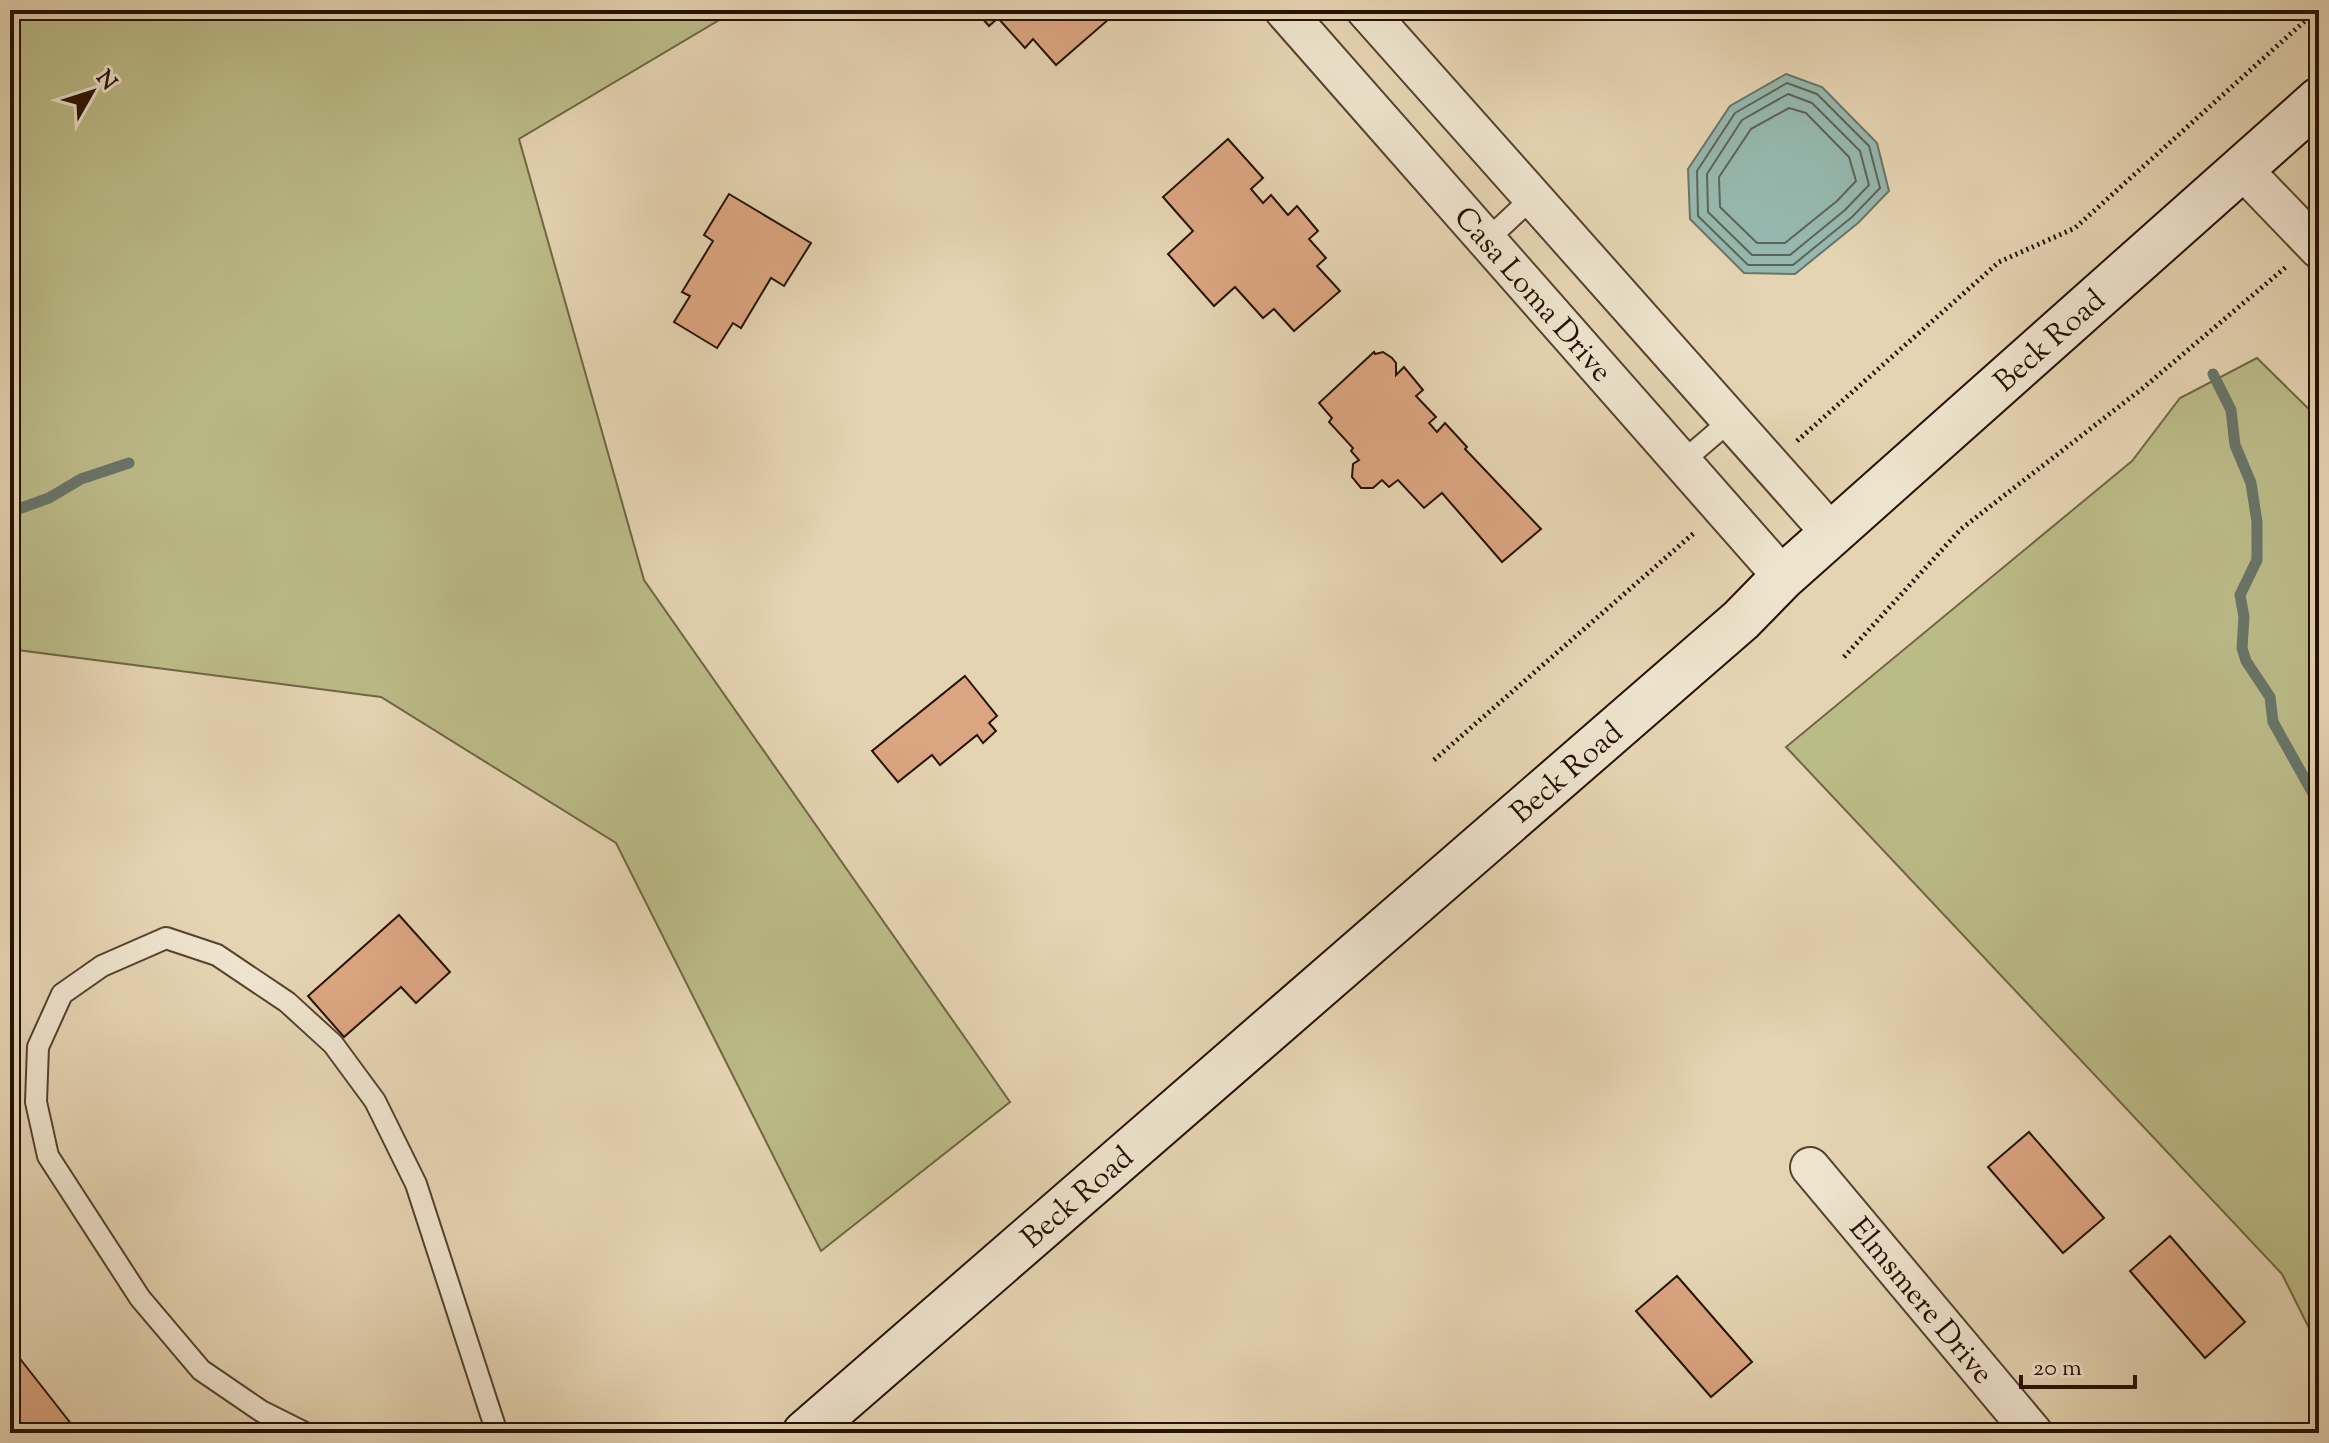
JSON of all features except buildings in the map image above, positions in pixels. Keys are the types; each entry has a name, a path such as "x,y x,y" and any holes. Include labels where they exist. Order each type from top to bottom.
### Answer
{"main road":[{"name":"Beck Road","path":"805,1433 1741,620 1783,577 2319,100"}],"street":[{"name":"Casa Loma Drive","path":"1284,10 1783,577"},
{"name":"Casa Loma Drive","path":"1366,10 1832,534"},
{"path":"2242,169 2316,246"},
{"name":"Elmsmere Drive","path":"1810,1167 2033,1433"}],"lane":[{"path":"1487,240 1533,197"},
{"path":"1682,462 1731,420"},
{"path":"305,1433 261,1411 201,1370 140,1298 48,1156 36,1102 38,1047 62,994 102,966 166,938 217,955 287,1002 333,1044 375,1101 416,1184 497,1433"}],"path":[{"path":"2036,246 2075,228 2317,10"},
{"path":"1844,657 1961,529 2143,388 2316,246"}],"green space":[{"path":"10,10 736,10 519,139 644,580 1010,1102 821,1251 616,843 381,697 10,649"},
{"path":"2257,358 2319,419 2319,1348 2282,1274 1786,747 2132,461 2180,398"}],"water":[{"path":"1786,74 1822,87 1877,143 1889,191 1858,223 1795,274 1744,273 1690,219 1688,169 1730,106"}],"waterway":[{"path":"2213,374 2231,410 2235,445 2251,483 2257,522 2257,560 2240,595 2244,617 2242,648 2246,661 2270,697 2273,722 2315,797 2319,811"},
{"path":"10,512 49,498 81,479 129,463"}]}
